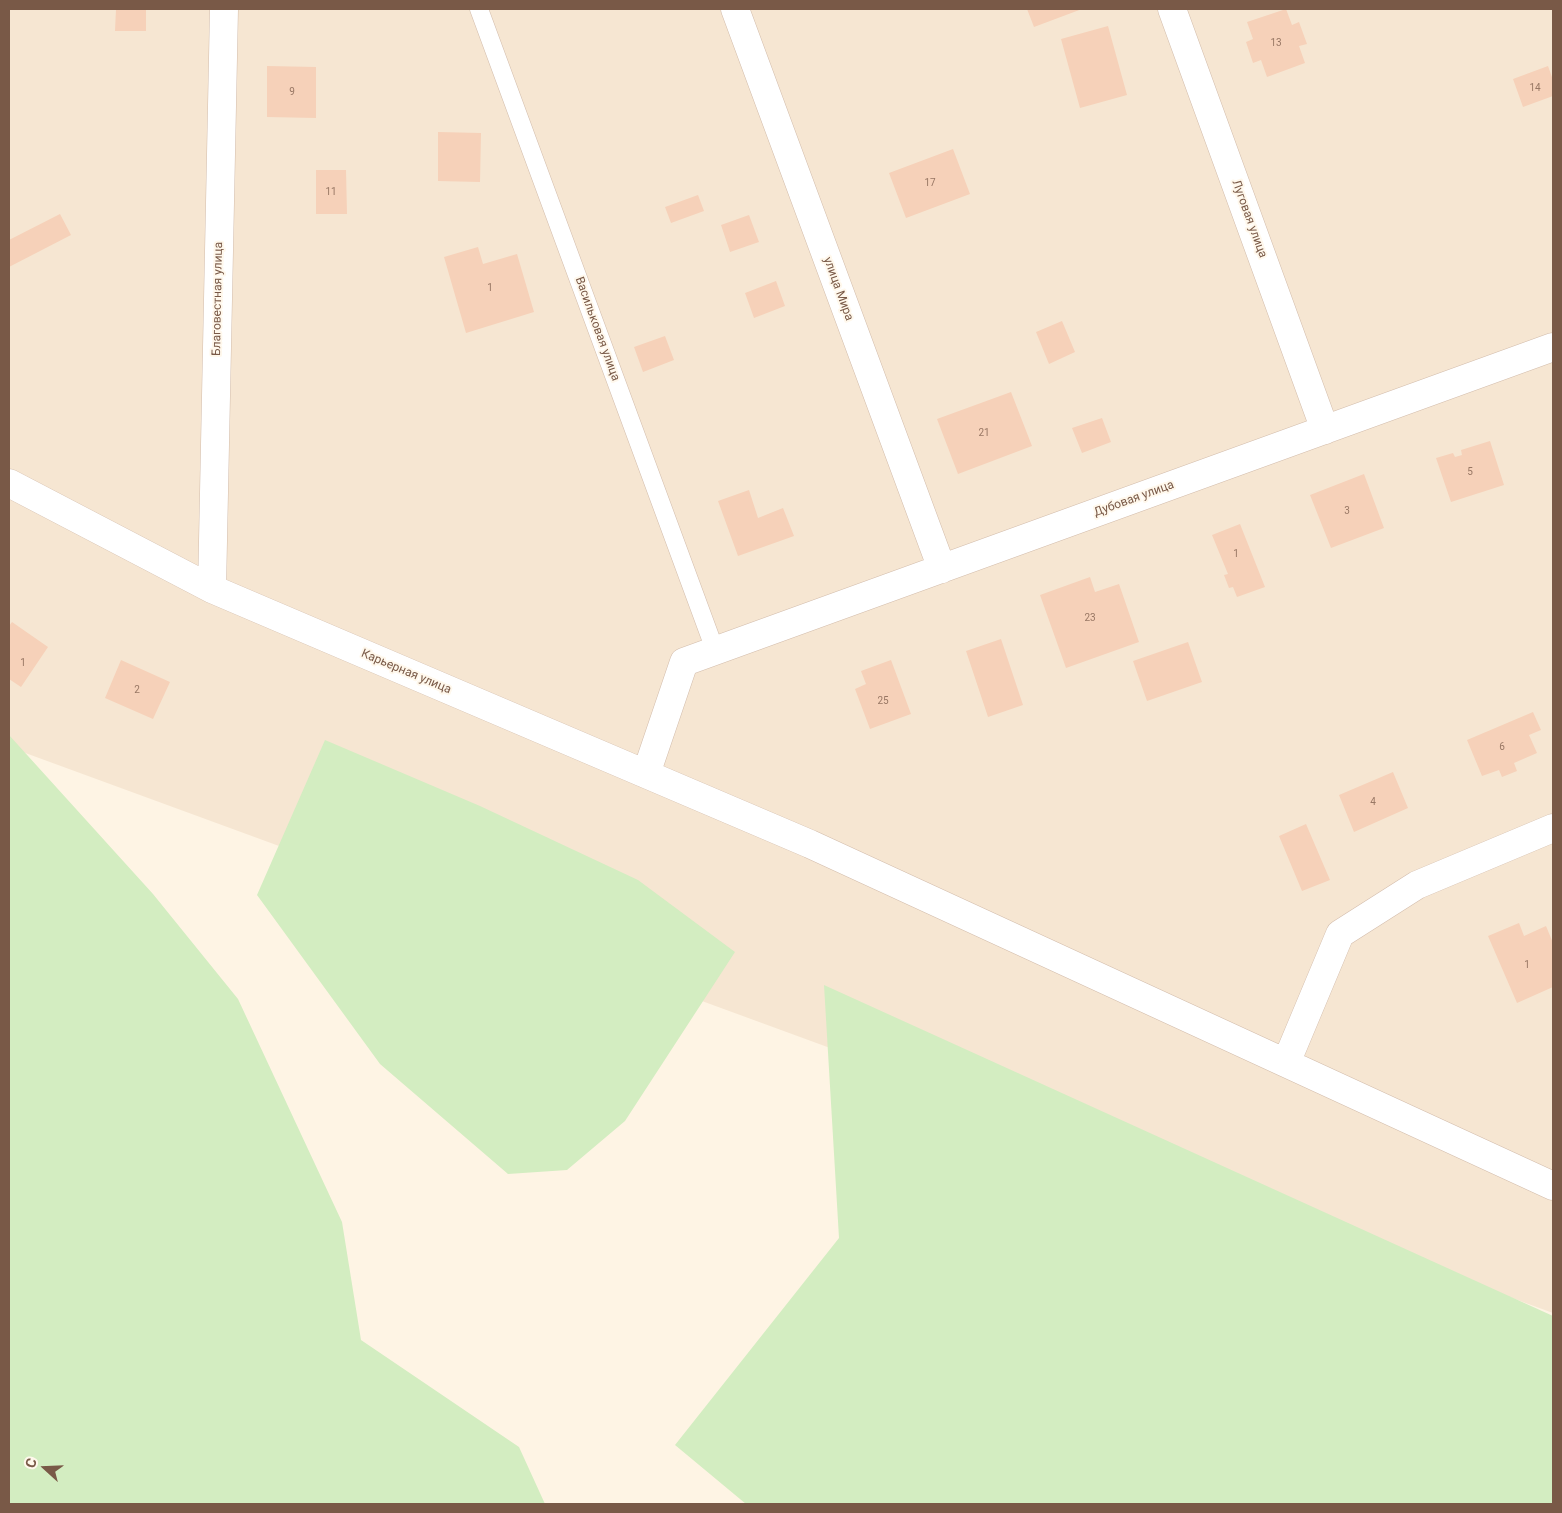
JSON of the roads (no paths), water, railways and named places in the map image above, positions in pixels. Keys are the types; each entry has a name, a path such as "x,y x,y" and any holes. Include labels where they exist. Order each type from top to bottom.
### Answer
{"street":[{"name":"Благовестная улица","path":"212,590 224,9"},
{"name":"улица Мира","path":"735,9 942,568"},
{"name":"Луговая улица","path":"1172,9 1325,430"},
{"name":"Дубовая улица","path":"646,774 684,662 1553,347"},
{"name":"Карьерная улица","path":"9,483 212,590 810,844 1553,1186"},
{"path":"1286,1063 1340,934 1417,885 1553,828"}],"lane":[{"name":"Васильковая улица","path":"479,9 715,650"}]}
